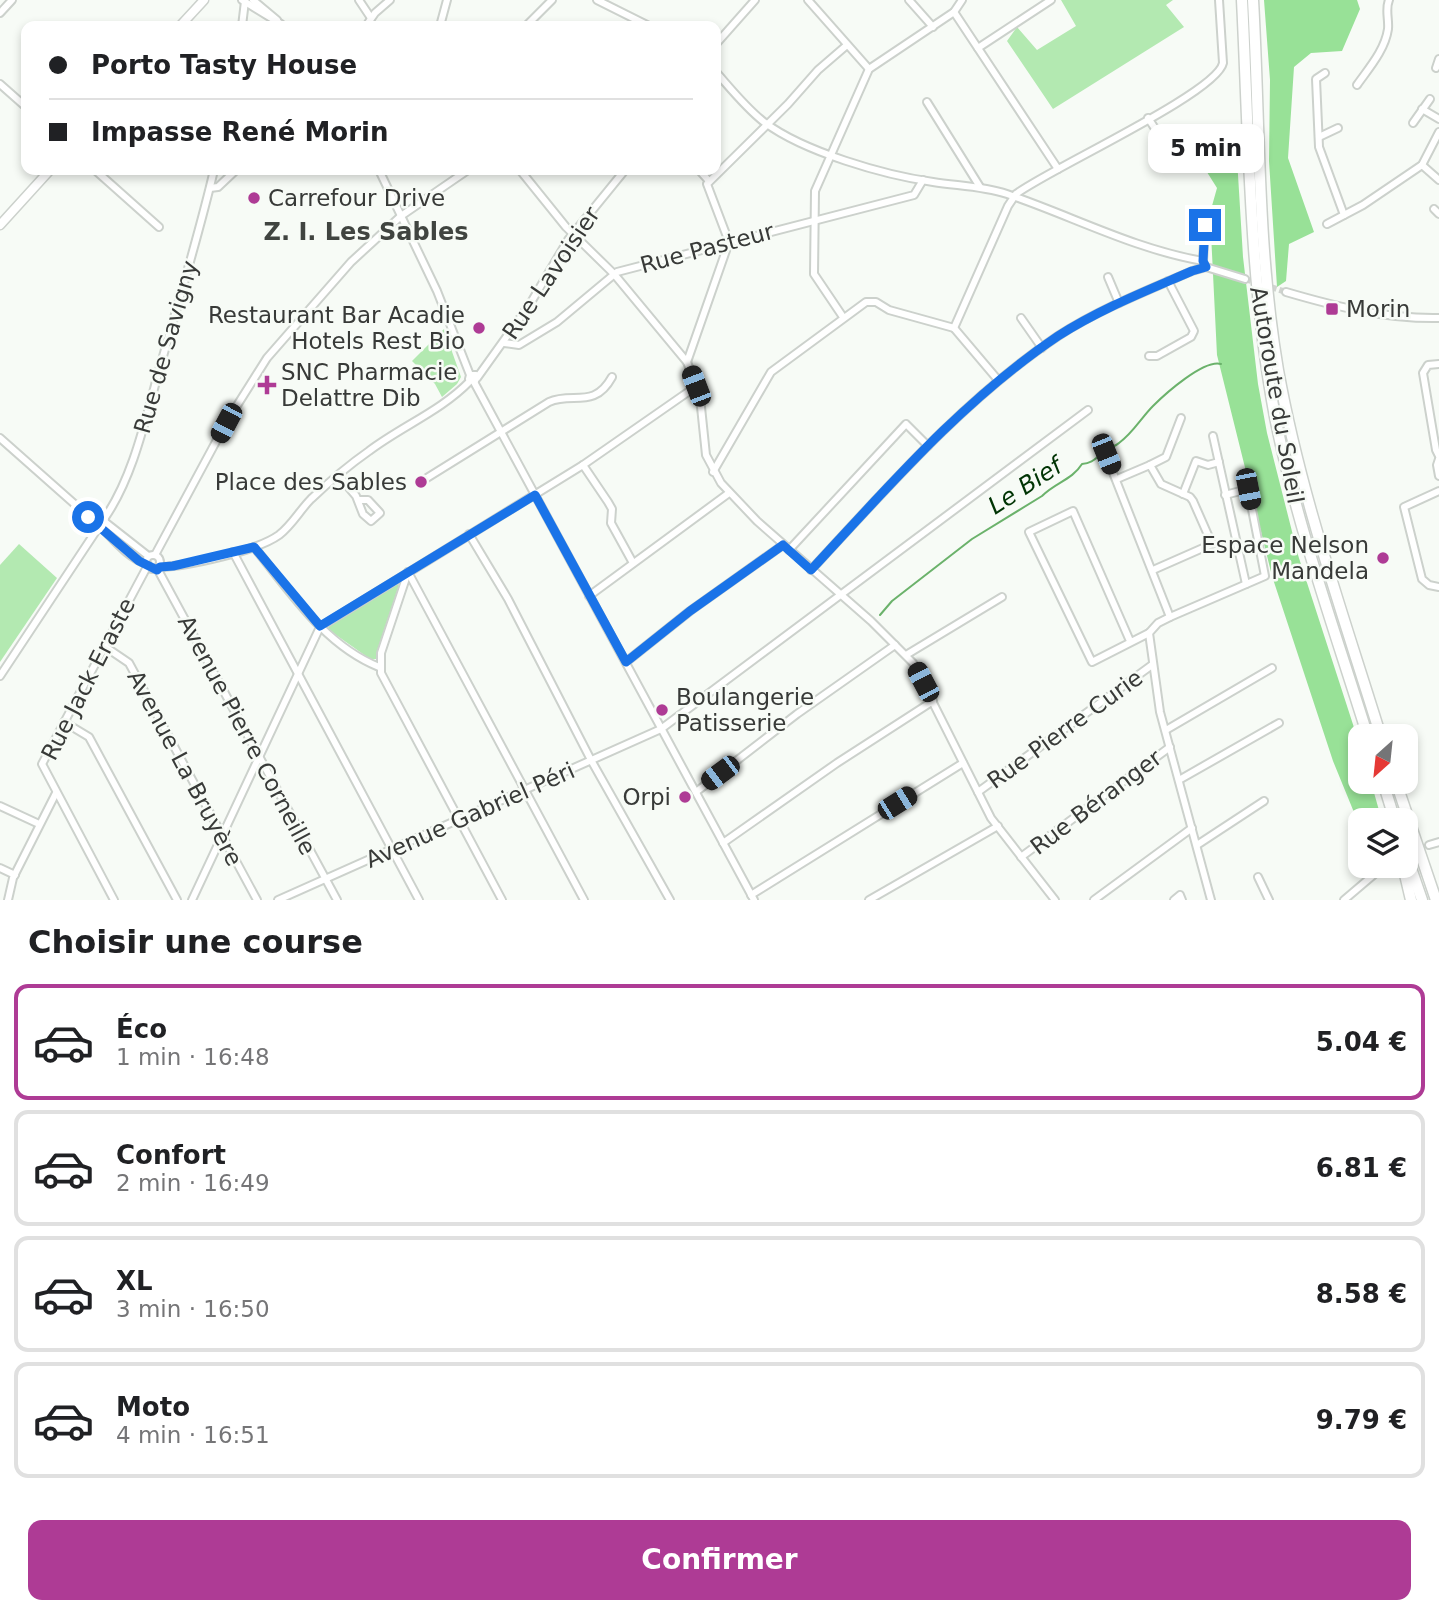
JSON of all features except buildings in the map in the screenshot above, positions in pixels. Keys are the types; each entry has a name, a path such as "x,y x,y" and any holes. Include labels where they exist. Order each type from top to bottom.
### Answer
{"highway":[{"name":"Autoroute du Soleil","path":"1242,0 1255,267 1259,314 1273,404 1298,513 1364,724"},
{"name":"Autoroute du Soleil","path":"1253,0 1266,267 1278,367 1310,512 1377,724"},
{"path":"1400,794 1436,900"},
{"path":"1406,878 1411,900"},
{"path":"1414,878 1422,900"}],"main road":[{"path":"185,21 204,0"},
{"path":"0,225 45,175"}],"street":[{"path":"0,13 12,0"},
{"path":"242,21 244,0 255,4 277,21"},
{"path":"359,0 368,21"},
{"path":"371,21 390,0"},
{"path":"441,21 447,0"},
{"path":"531,21 552,0"},
{"path":"597,0 635,21"},
{"path":"721,38 755,0"},
{"path":"808,0 869,69"},
{"path":"909,0 933,27"},
{"path":"843,317 814,274 815,191 869,69 954,12 962,0"},
{"path":"978,48 1051,0"},
{"path":"954,328 1008,206 1021,190 1190,94 1221,69 1219,0"},
{"path":"1357,85 1379,55 1388,31 1387,3"},
{"path":"243,21 255,4"},
{"path":"954,12 1058,169"},
{"path":"721,169 818,70 847,45"},
{"path":"1436,68 1439,60"},
{"path":"1325,73 1317,79 1319,137 1322,158 1344,215"},
{"path":"721,77 768,124 830,153 878,170 923,180 980,187 1014,197 1126,240 1245,279"},
{"path":"0,83 21,102"},
{"path":"1413,123 1430,99"},
{"path":"927,102 980,187"},
{"path":"1422,109 1439,119"},
{"path":"1148,118 1175,158 1176,162 1168,167"},
{"path":"1319,137 1338,128"},
{"path":"1327,224 1363,205 1422,165 1439,132"},
{"path":"1422,165 1439,180"},
{"path":"101,175 159,227"},
{"name":"Rue de Savigny","path":"0,676 101,524 132,460 213,175"},
{"path":"210,188 218,187 231,175"},
{"path":"381,175 437,291 473,379 753,897 963,763"},
{"name":"Rue Jack Eraste","path":"56,793 41,764 149,560 226,423 267,358 329,285 401,216 461,175"},
{"path":"524,175 572,234 614,274 687,362 696,386 705,450 713,472 729,493 913,663 998,826 1055,900"},
{"name":"Rue Lavoisier","path":"159,568 254,547 282,532 310,500 369,450 416,422 473,379 504,343 572,234 621,175"},
{"path":"704,175 709,181"},
{"path":"687,362 729,242 707,188 715,175"},
{"name":"Rue Pasteur","path":"504,343 519,345 547,328 614,274 914,195 923,180"},
{"path":"1200,217 1205,225 1204,264"},
{"path":"811,570 928,446 998,380 1042,348 1106,308 1204,264"},
{"path":"1108,277 1119,303"},
{"path":"1149,356 1157,356 1191,337 1194,331 1168,281"},
{"path":"1286,292 1326,304 1390,317 1439,318"},
{"path":"713,472 767,377 866,302 872,301 889,310 954,328 998,380"},
{"path":"1021,318 1042,348"},
{"path":"1439,364 1428,365 1423,373 1439,457 1439,476"},
{"path":"422,481 554,400 580,400 591,397 609,383 612,377"},
{"path":"192,900 320,626 583,465 688,392"},
{"name":"Avenue Gabriel Péri","path":"278,900 661,729 1088,410"},
{"path":"1116,480 1166,457 1181,418"},
{"path":"626,662 690,611 786,547 906,424 928,446"},
{"path":"1213,436 1246,584"},
{"path":"0,438 101,524 111,539 139,561 149,560 159,568"},
{"path":"1106,454 1170,618"},
{"path":"1183,494 1196,461 1208,465 1219,463"},
{"path":"583,465 612,509 611,523 633,563"},
{"path":"1150,465 1161,484 1190,497 1212,544 1153,570"},
{"path":"339,476 358,500"},
{"path":"1130,641 1073,511 1029,532 1092,662 1149,633 1170,618 1265,576 1248,489 1225,495"},
{"path":"1439,491 1404,507 1422,579 1429,585 1439,587"},
{"path":"589,596 729,493"},
{"path":"469,534 508,599 591,760 670,900"},
{"path":"254,547 320,626 368,662 379,667"},
{"path":"233,552 419,900"},
{"name":"Avenue Pierre Corneille","path":"149,560 160,561 159,568 337,900"},
{"path":"408,572 381,653 379,667 502,900"},
{"path":"408,572 584,900"},
{"path":"906,655 1002,597"},
{"path":"1149,633 1160,712 1211,900"},
{"path":"696,792 797,714 895,645"},
{"name":"Avenue La Bruyère","path":"104,646 129,663 257,900"},
{"name":"Rue Pierre Curie","path":"978,792 1152,665"},
{"path":"1166,730 1272,668"},
{"path":"723,843 837,763 933,701"},
{"path":"64,722 89,737 177,900"},
{"path":"1179,780 1279,723"},
{"name":"Rue Béranger","path":"1021,857 1170,747"},
{"path":"8,900 15,875 56,793"},
{"path":"56,793 114,900"},
{"path":"1196,845 1264,801"},
{"path":"0,806 39,824"},
{"path":"869,900 998,826"},
{"path":"1094,900 1192,828"},
{"path":"1429,845 1439,842"},
{"path":"0,868 15,875"},
{"path":"1258,877 1269,900"},
{"path":"1344,900 1370,878"},
{"path":"1174,900 1180,895 1182,900"}],"green space":[{"path":"1061,0 1173,0 1166,5 1184,27 1053,109 1007,41 1017,27 1037,50 1076,26"},
{"path":"1264,0 1357,0 1360,9 1342,51 1311,53 1294,67 1288,158 1314,232 1289,244 1286,281 1277,287 1269,161 1270,80"},
{"path":"1226,140 1236,142 1243,257 1258,384 1267,433 1298,555 1353,724 1348,724 1348,794 1374,794 1378,808 1352,808 1333,761 1272,576 1217,355 1210,213 1217,188 1200,161"},
{"path":"444,329 461,377 442,397 435,384 412,361"},
{"path":"19,544 57,578 0,662 0,565"},
{"path":"397,583 399,585 376,659 370,659 329,630 328,625"}],"waterway":[{"name":"Le Bief","path":"880,615 892,601 972,539 1042,496 1074,474 1082,464 1092,461 1129,435 1153,406 1185,379 1205,367 1221,364"}],"tunnel":[{"path":"1245,279 1286,292"}],"place":[{"name":"Carrefour Drive","path":"254,198"},
{"name":"Morin","path":"1332,309"},
{"name":"Restaurant Bar Acadie Hotels Rest Bio","path":"479,328"},
{"name":"SNC Pharmacie Delattre Dib","path":"267,385"},
{"name":"Place des Sables","path":"421,482"},
{"name":"Espace Nelson Mandela","path":"1383,558"},
{"name":"Boulangerie Patisserie","path":"662,710"},
{"name":"Orpi","path":"685,797"}],"district":[{"name":"Z. I. Les Sables","path":"366,232"}],"route":[{"path":"88,517 139,561 157,570 160,567 254,547 320,626 535,495 626,662 690,611 783,545 811,570 928,446 998,380 1058,336 1106,308 1206,267 1203,261 1205,225"}]}
